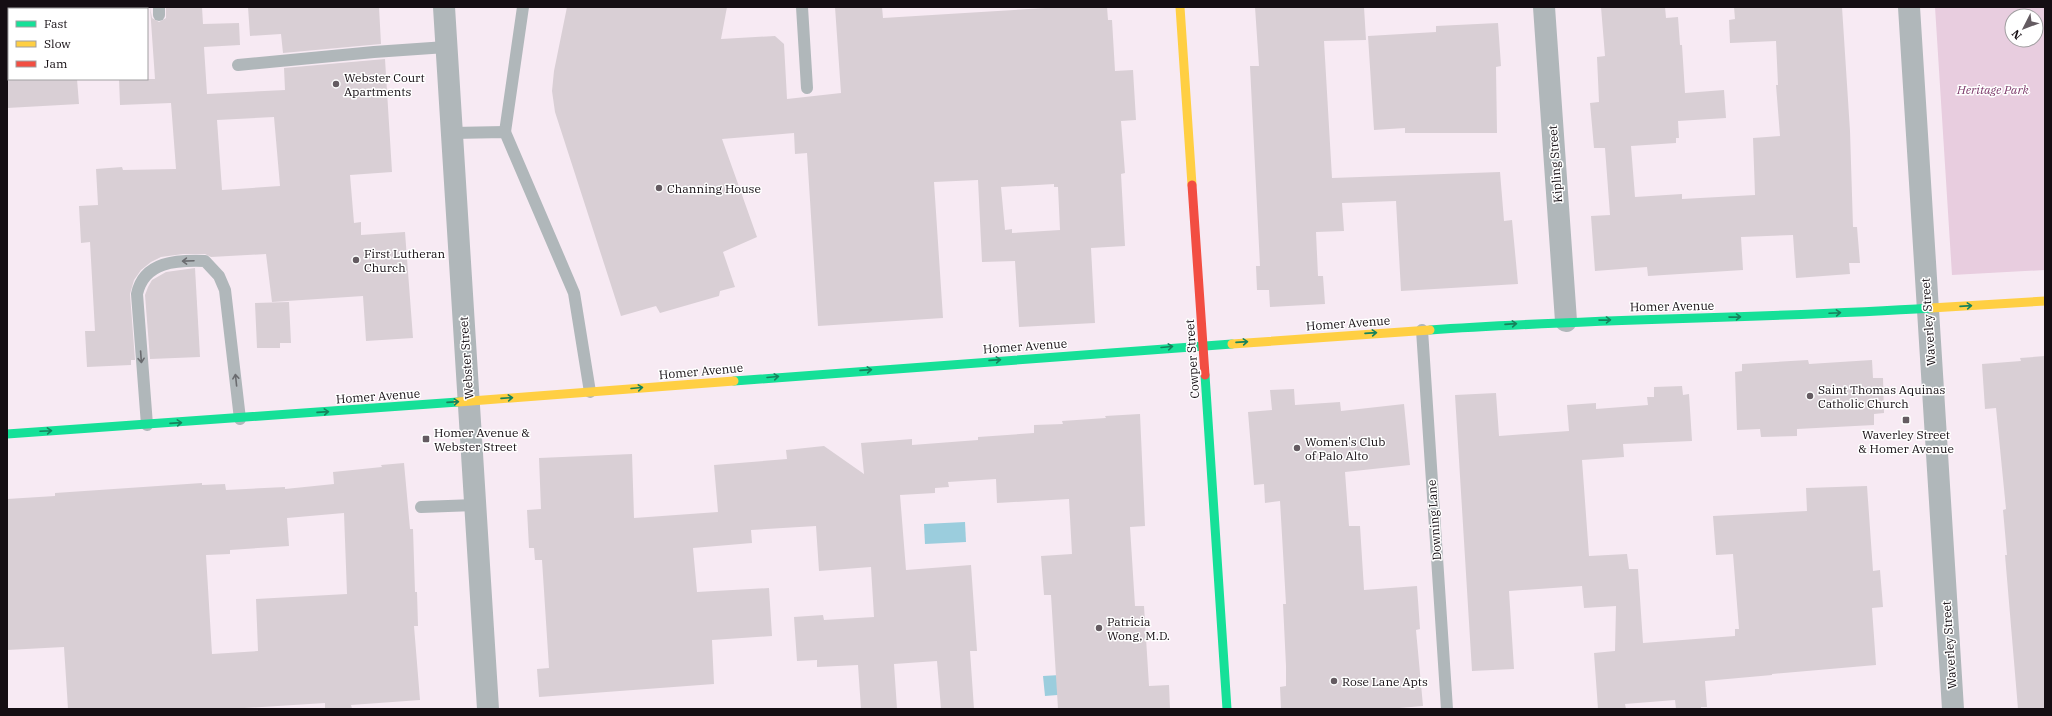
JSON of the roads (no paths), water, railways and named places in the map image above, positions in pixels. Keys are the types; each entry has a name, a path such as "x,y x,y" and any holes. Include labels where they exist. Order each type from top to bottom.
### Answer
{"street":[{"name":"Webster Street","path":"444,7 488,709"},
{"name":"Cowper Street","path":"1180,7 1227,709"},
{"name":"Kipling Street","path":"1544,7 1566,320"},
{"name":"Waverley Street","path":"1909,7 1953,709"},
{"name":"Homer Avenue","path":"7,434 240,419 1203,344 1566,320 1796,315 2045,300"}],"lane":[{"path":"523,7 505,132 574,293 590,392"},
{"path":"802,7 807,88"},
{"path":"238,65 374,52 446,47"},
{"path":"452,133 505,132"},
{"path":"147,425 137,294 139,285 144,276 156,268 169,263 187,260 205,261 219,276 225,290 240,419"},
{"name":"Downing Lane","path":"1422,330 1447,709"},
{"path":"421,507 475,505"}],"water":[{"path":"965,522 966,542 925,544 924,524"},
{"path":"1094,673 1095,692 1045,696 1043,676"}],"place":[{"name":"Webster Court Apartments","path":"336,84"},
{"name":"Channing House","path":"659,188"},
{"name":"First Lutheran Church","path":"356,260"},
{"name":"Saint Thomas Aquinas Catholic Church","path":"1810,396"},
{"name":"Waverley Street & Homer Avenue","path":"1906,420"},
{"name":"Homer Avenue & Webster Street","path":"426,439"},
{"name":"Women's Club of Palo Alto","path":"1297,448"},
{"name":"Patricia Wong, M.D.","path":"1099,628"},
{"name":"Rose Lane Apts","path":"1334,681"}],"park label":[{"name":"Heritage Park","path":"1993,89"}]}
